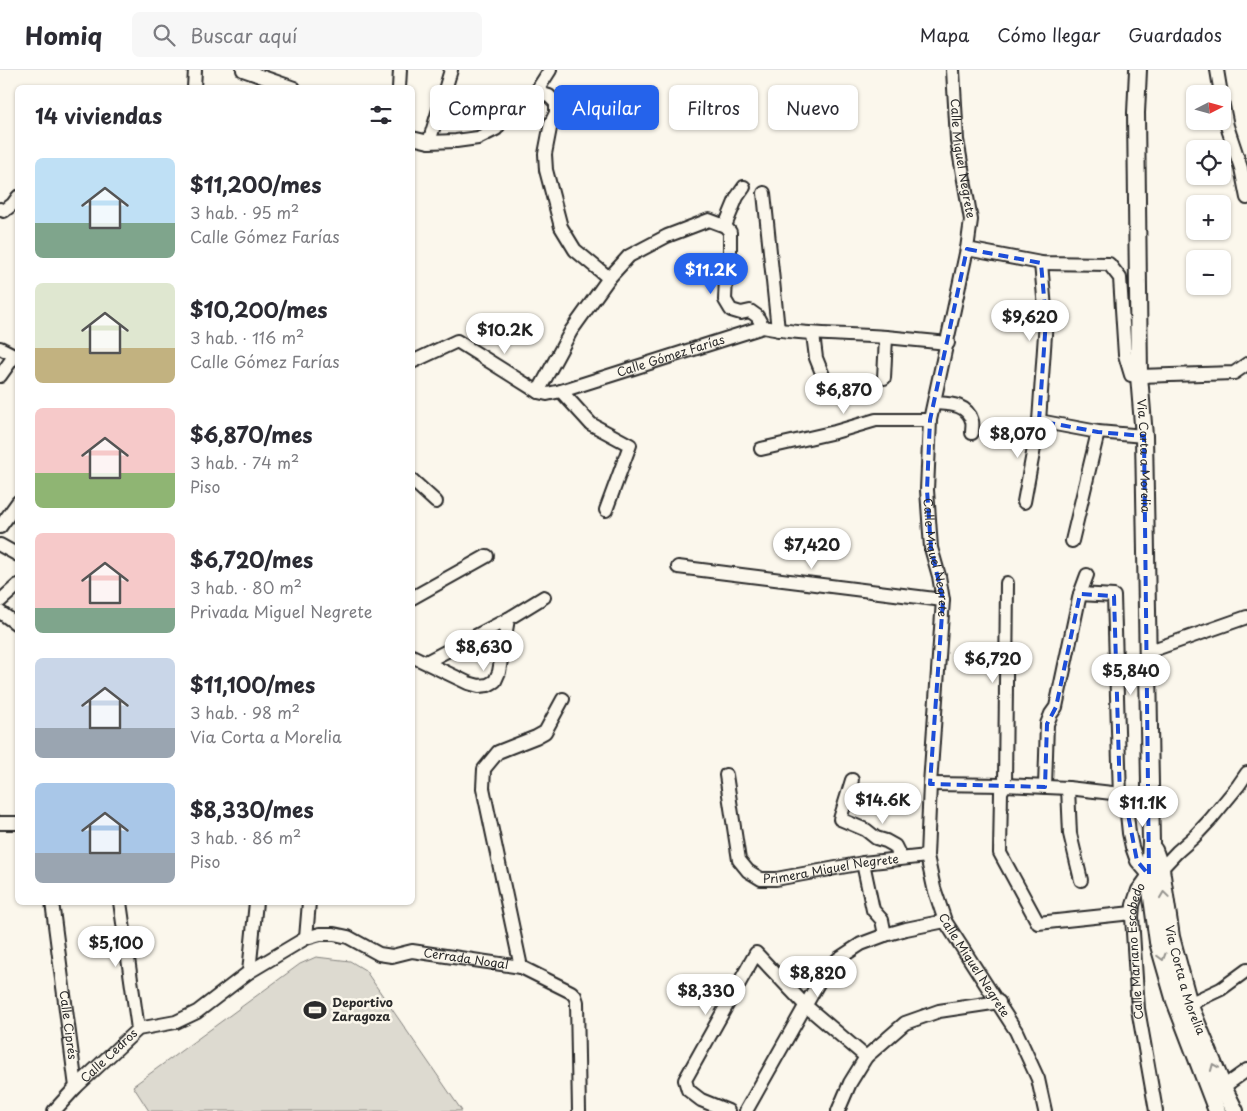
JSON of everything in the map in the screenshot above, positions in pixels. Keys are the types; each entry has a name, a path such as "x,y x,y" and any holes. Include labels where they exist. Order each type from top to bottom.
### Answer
{"main road":[{"name":"Via Corta a Morelia","path":"1138,70 1136,113 1139,376 1144,436 1151,843 1155,872 1158,942 1175,1001 1217,1111"},
{"name":"Via Corta a Morelia","path":"1155,872 1189,1004 1223,1087 1235,1111"}],"street":[{"path":"194,85 195,70"},
{"path":"243,70 286,85"},
{"path":"399,85 400,70"},
{"path":"429,142 451,70"},
{"path":"540,85 550,70"},
{"name":"Calle Miguel Negrete","path":"953,70 957,140 971,220 948,343 930,420 927,499 931,548 943,600 927,856 934,888 945,921 1016,1031 1038,1079 1045,1111"},
{"path":"1218,70 1220,85"},
{"path":"544,94 556,102 556,113 551,123 545,154 546,170 561,227 575,250 609,278"},
{"path":"415,139 429,142 456,141 478,138 494,130"},
{"path":"1227,130 1241,168 1247,198"},
{"path":"725,226 737,197 744,187"},
{"path":"764,193 778,330"},
{"path":"0,210 4,211 15,201"},
{"path":"415,361 457,341 538,392 570,331 609,278 629,256 667,236 708,220 725,226 730,232 730,255 726,277 725,300 731,310 741,313 750,311 757,316 762,326 812,334 886,337 948,343"},
{"path":"967,249 1042,264 1109,264 1120,278 1125,355 1132,374 1139,376 1234,373 1247,376"},
{"path":"1024,502 1038,421 1046,320 1042,264"},
{"name":"Calle Gómez Farías","path":"538,392 546,394 561,391 762,326"},
{"path":"812,334 816,358 824,378"},
{"path":"884,378 886,337"},
{"path":"0,348 15,356"},
{"path":"0,376 15,357"},
{"path":"1234,373 1247,364"},
{"path":"561,391 591,424 630,446 606,510"},
{"path":"934,403 957,405 967,412 973,422 972,434"},
{"path":"761,448 835,432 876,420 930,420"},
{"path":"1038,421 1098,432 1144,436"},
{"path":"1072,541 1098,432"},
{"path":"415,483 436,502"},
{"path":"0,527 15,506"},
{"path":"0,544 15,552"},
{"path":"415,596 487,556"},
{"path":"678,567 943,600"},
{"path":"1045,787 1047,724 1056,707 1080,594 1087,575"},
{"path":"1007,583 1005,785 1001,792 1000,853 1038,923 1132,912"},
{"path":"0,601 15,588"},
{"path":"1080,594 1114,596 1120,797"},
{"path":"426,662 508,619 544,597"},
{"path":"0,612 15,623"},
{"path":"1147,652 1247,617"},
{"path":"415,657 468,683 478,686 488,685 495,681 498,672 508,619"},
{"path":"521,967 483,788 484,769 498,752 545,732 563,699"},
{"name":"Calle Mariano Escobedo","path":"1156,1111 1138,1009 1133,905 1138,890 1210,820 1247,773"},
{"name":"Primera Miguel Negrete","path":"726,775 738,860 748,871 761,879 776,879 863,863 927,856"},
{"path":"852,780 840,819 866,830 876,838 895,846 900,858"},
{"path":"930,784 1068,788 1112,793 1120,797 1126,804 1129,833 1137,861 1155,872"},
{"path":"1068,788 1070,834 1082,880"},
{"path":"0,823 15,824"},
{"path":"863,863 873,910 882,920 885,935"},
{"name":"Calle Ciprés","path":"52,905 76,1087"},
{"path":"120,905 138,1029"},
{"path":"249,972 256,905"},
{"path":"306,938 309,905"},
{"path":"746,1111 821,978 838,959 861,944 885,935 945,921"},
{"name":"Cerrada Nogal","path":"249,972 306,938 320,934 348,936 379,954 392,956 412,950 521,967 571,992 575,996 577,1002 579,1111"},
{"path":"728,1111 701,1100 688,1090 686,1080 756,953 806,1006 866,1057"},
{"path":"1189,1004 1221,989 1247,970"},
{"name":"Calle Cedros","path":"54,1111 76,1087 138,1029 176,1022 196,1012 249,972"},
{"path":"838,1111 850,1082 866,1057 905,1024 940,1011 999,1002"},
{"path":"1223,1087 1247,1070"}],"highlighted area":[{"path":"967,249 1041,263 1046,320 1039,421 1098,432 1144,436 1149,875 1137,861 1126,804 1120,797 1114,596 1080,594 1056,707 1047,724 1045,787 930,784 943,600 931,548 927,490 930,420"}],"shaded area":[{"name":"Deportivo Zaragoza","path":"316,957 350,961 365,970 462,1111 149,1111 133,1086 300,964"}],"place":[{"name":"Deportivo Zaragoza","path":"315,1010"}]}
